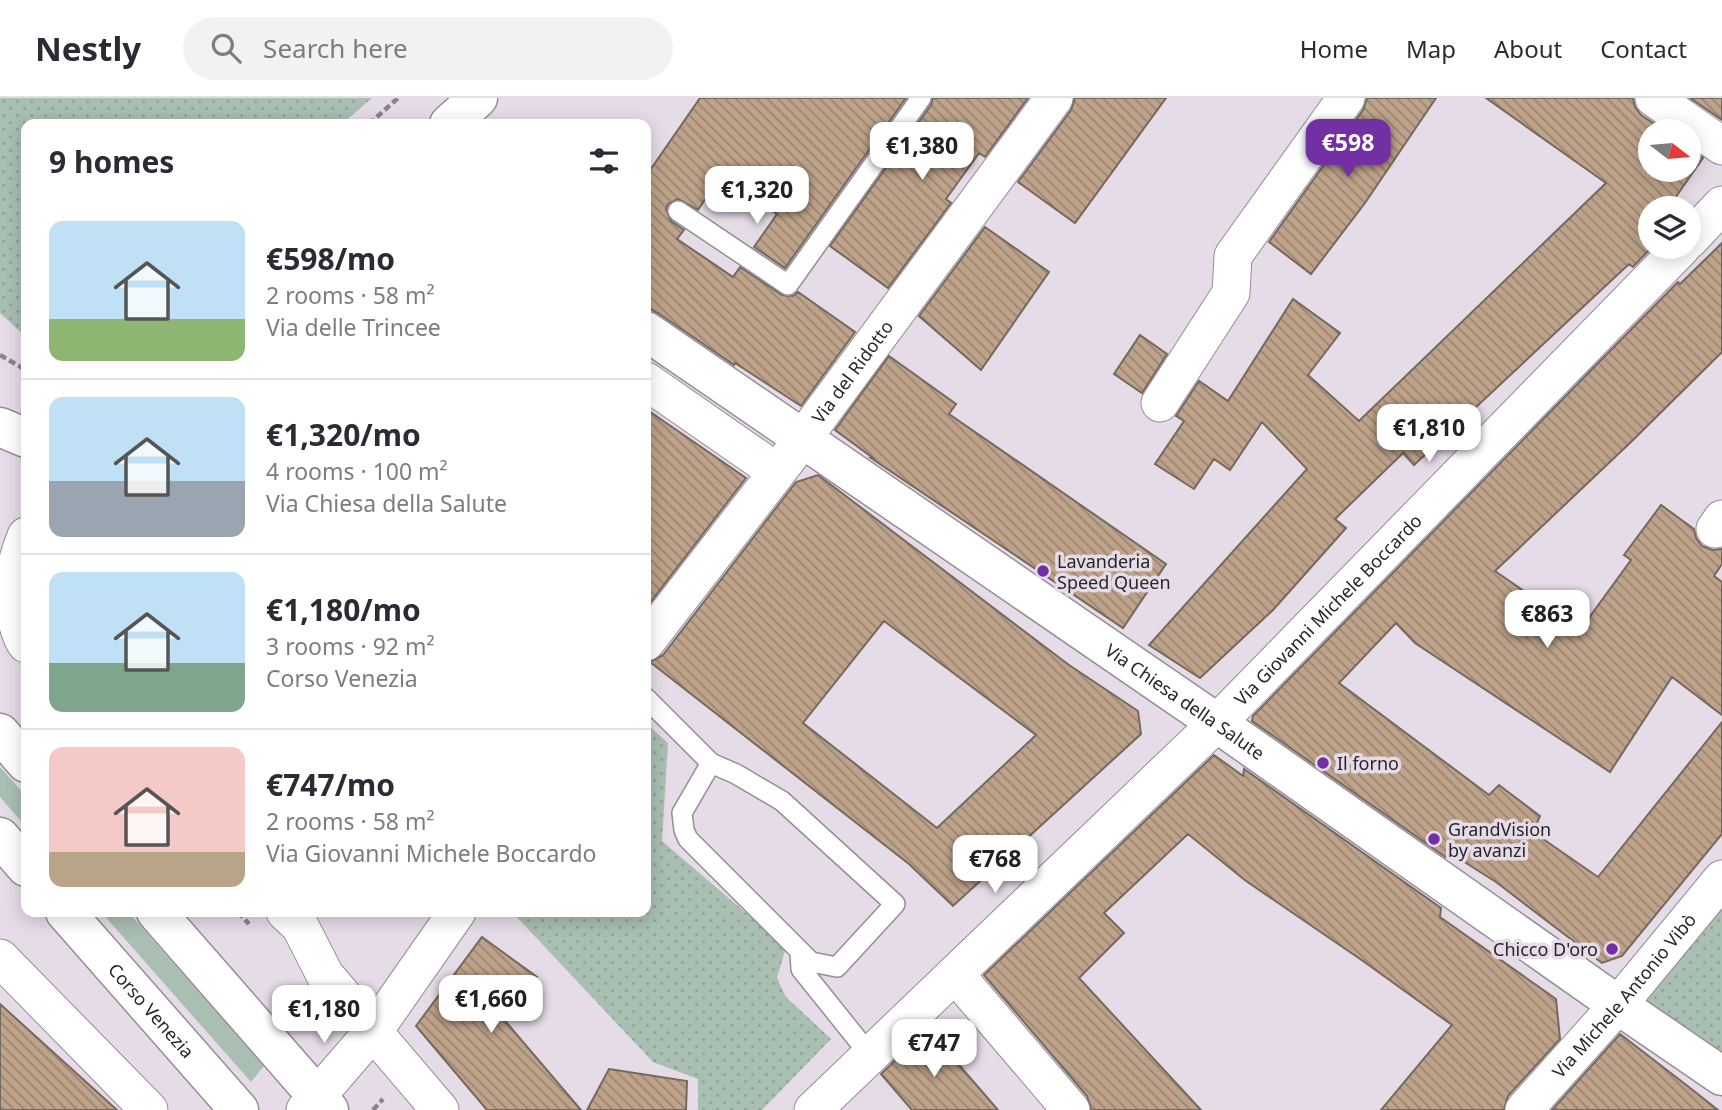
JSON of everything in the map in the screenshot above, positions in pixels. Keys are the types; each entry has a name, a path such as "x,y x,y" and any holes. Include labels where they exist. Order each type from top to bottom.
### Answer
{"street":[{"path":"455,119 478,98"},
{"name":"Via del Ridotto","path":"651,636 802,439 1054,98"},
{"path":"1160,403 1231,293 1233,256 1346,98"},
{"path":"1654,98 1722,146"},
{"path":"1701,227 1722,205"},
{"name":"Via Giovanni Michele Boccardo","path":"813,1110 1217,723 1670,259"},
{"name":"Via Chiesa della Salute","path":"651,334 1217,723 1722,1076"},
{"path":"651,384 777,472"},
{"path":"0,426 21,436"},
{"path":"14,559 12,599 21,637"},
{"path":"0,733 21,757"},
{"path":"0,837 21,861"},
{"name":"Via Michele Antonio Vibò","path":"1524,1110 1618,1005 1722,879"},
{"name":"Corso Venezia","path":"69,917 239,1110"},
{"path":"160,917 317,1105 374,1031 454,917"},
{"path":"290,917 300,926 325,975 440,1110"},
{"path":"0,958 149,1110"},
{"path":"955,974 1071,1110"}],"lane":[{"path":"678,211 788,285 921,98"},
{"path":"651,703 711,763 782,801 895,904 837,967 811,962 688,839 682,813 711,763"},
{"path":"800,952 801,969 870,1055"}],"path":[{"path":"375,119 398,98"},
{"path":"0,355 21,367"}],"green space":[{"path":"0,98 372,98 348,119 21,119 21,332 0,313"},
{"path":"651,728 668,743 662,841 786,947 777,978 786,997 831,1039 762,1110 698,1110 698,1079 653,1062 517,917 651,917"},
{"path":"0,767 21,790 21,821 0,797"},
{"path":"1722,902 1722,1055 1642,1000"},
{"path":"105,917 132,917 264,1066 251,1082"}],"building":[{"path":"700,98 906,98 785,268 754,247 777,214 720,177 698,210 678,199 668,204 666,209 671,221 684,230 677,239 733,277 740,267 782,295 793,296 798,292 855,332 801,406 651,310 651,169"},
{"path":"933,98 1028,98 985,157 979,153 946,199 951,203 888,288 830,246 931,105"},
{"path":"1075,98 1166,98 1075,223 1018,182 1071,110"},
{"path":"1367,98 1436,98 1365,203 1311,274 1269,242 1363,110"},
{"path":"1486,98 1633,98 1635,107 1647,119 1638,119 1638,182 1686,182 1676,196 1638,196 1638,259 1641,259 1633,267 1629,264 1414,465 1403,453 1335,519 1346,528 1273,610 1200,678 1149,645 1307,469 1262,422 1230,470 1214,459 1194,489 1155,464 1184,421 1176,416 1199,381 1228,401 1293,299 1340,333 1308,375 1359,421 1606,183"},
{"path":"1690,98 1722,98 1722,120"},
{"path":"985,227 1049,272 981,370 919,316"},
{"path":"1722,243 1722,352 1495,571 1580,630 1631,560 1624,555 1661,505 1694,529 1702,546 1712,550 1722,549 1722,564 1714,576 1722,582 1722,715 1672,677 1610,772 1415,643 1396,623 1339,683 1489,795 1499,785 1540,816 1533,832 1598,877 1722,722 1722,834 1622,956 1602,963 1496,882 1447,851 1447,858 1252,721 1253,716 1597,364 1678,282 1680,284"},
{"path":"1140,335 1167,354 1142,393 1114,374"},
{"path":"889,356 956,404 949,414 1166,564 1123,628 871,458 835,430"},
{"path":"651,412 746,478 651,602"},
{"path":"818,475 1069,665 1138,711 1141,734 953,906 909,864 651,663 663,655 796,482","holes":["884,621 1036,735 937,828 803,723"]},
{"path":"1214,755 1243,776 1244,769 1441,908 1440,917 1556,999 1560,1039 1508,1096 1504,1110 1381,1110 1452,1025 1246,881 1188,834 1104,913 1124,933 1079,978 1201,1110 1091,1110 1087,1096 984,975"},
{"path":"482,937 537,977 506,1022 581,1110 487,1110 416,1026"},
{"path":"0,1004 117,1110 0,1110"},
{"path":"928,1029 998,1110 912,1110 881,1074"},
{"path":"1620,1034 1685,1084 1718,1110 1552,1110"},
{"path":"609,1069 687,1081 686,1110 587,1110"}],"place":[{"name":"Lavanderia Speed Queen","path":"1043,571"},
{"name":"Il forno","path":"1323,763"},
{"name":"GrandVision by avanzi","path":"1434,839"},
{"name":"Chicco D'oro","path":"1612,949"}]}
